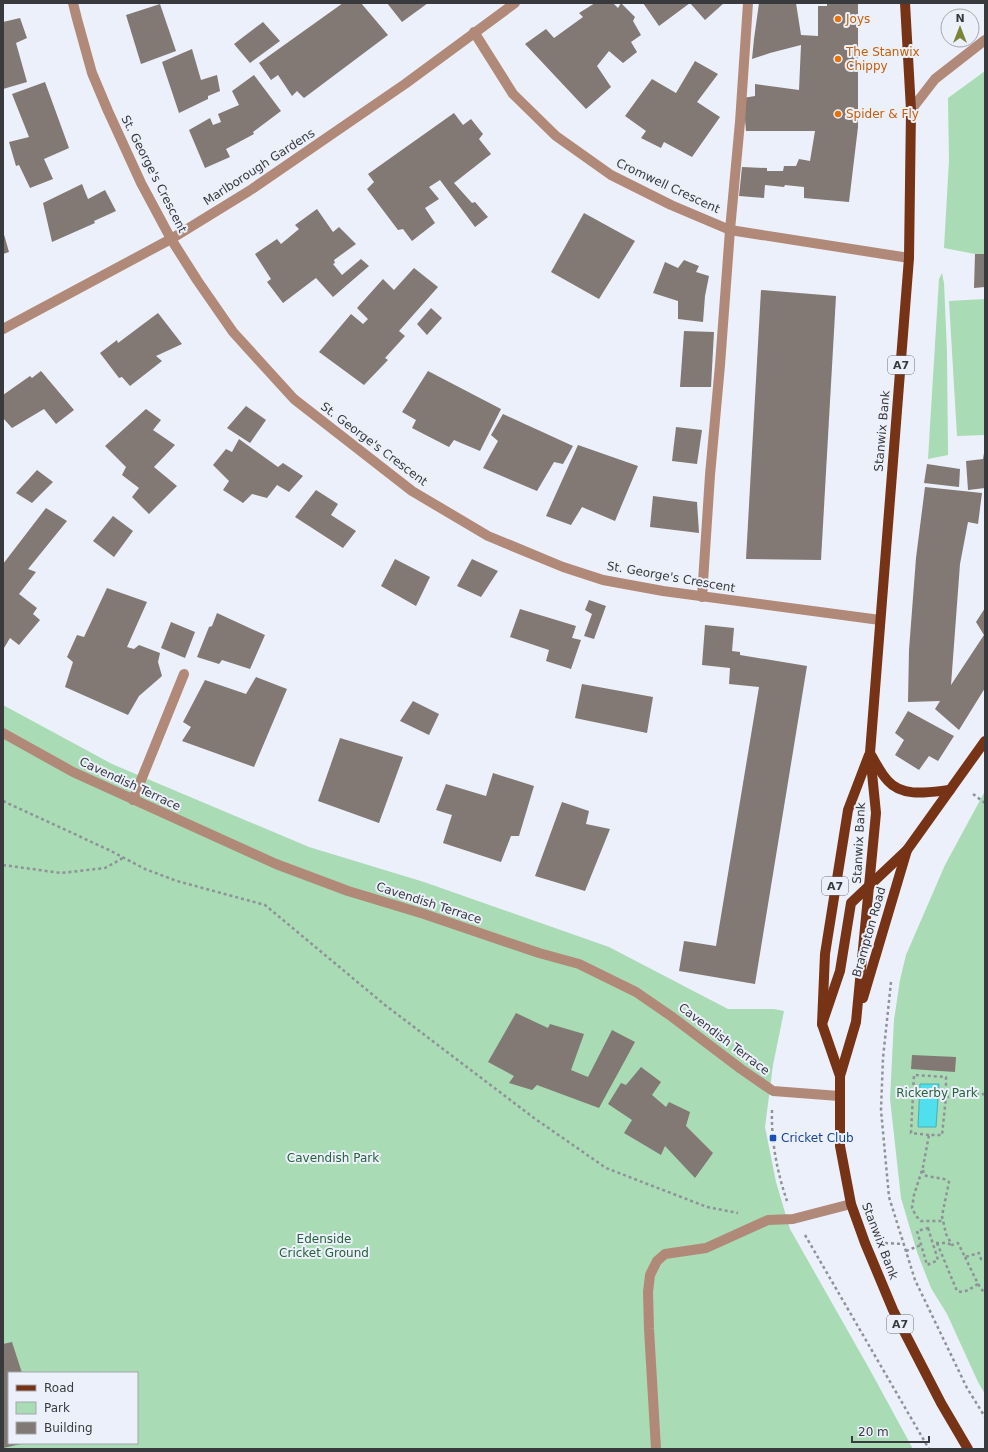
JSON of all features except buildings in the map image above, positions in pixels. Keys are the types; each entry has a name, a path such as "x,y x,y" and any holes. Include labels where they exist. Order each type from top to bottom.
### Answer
{"main road":[{"name":"A7","path":"905,3 911,110"},
{"name":"Stanwix Bank","path":"911,110 909,258 870,754 876,813 856,1022 840,1076 840,1146 851,1204 865,1243 893,1310 941,1403 968,1449"},
{"name":"Brampton Road","path":"822,1024 840,970 852,903 869,884 907,850 985,741"},
{"name":"Stanwix Bank","path":"840,1076 822,1024 825,954 845,823 848,810 870,754"},
{"path":"870,754 888,781 899,790 915,792 950,790"},
{"name":"Brampton Road","path":"856,1022 907,850"}],"street":[{"name":"St. George's Crescent","path":"73,3 76,19 92,73 141,183 171,239 233,332 294,399 412,491 488,536 564,567 603,580 662,592 880,620"},
{"name":"Marlborough Gardens","path":"3,329 171,239 249,191 404,84 515,3"},
{"path":"702,597 710,475 740,122 748,3"},
{"name":"Cromwell Crescent","path":"474,32 513,94 556,136 611,175 671,205 730,230 909,258"},
{"path":"911,110 935,79 985,40"},
{"path":"133,800 184,674"},
{"name":"Cavendish Terrace","path":"3,733 73,772 276,864 348,891 424,914 539,953 579,964 636,992 773,1091 839,1096"},
{"path":"656,1449 648,1329 648,1292 650,1275 657,1261 666,1254 706,1248 768,1220 793,1219 851,1204"}],"path":[{"path":"973,794 985,803"},
{"path":"3,801 145,869 177,881 265,905 385,1006 534,1118 606,1168 707,1207 768,1220"},
{"path":"3,865 60,873 104,868 124,858"},
{"path":"891,982 883,1058 881,1110 889,1197 915,1280 967,1388 985,1417"},
{"path":"914,1075 946,1077 946,1097 942,1135 929,1135 911,1133 914,1075"},
{"path":"773,1091 771,1128 780,1182 793,1219 810,1241 929,1449"},
{"path":"946,1097 985,1094"},
{"path":"929,1135 923,1167 914,1195 912,1208 916,1216 922,1221 943,1221"},
{"path":"923,1167 923,1172 927,1176 944,1179 949,1182 943,1210 943,1221 946,1234 952,1245"},
{"path":"935,1243 938,1260 927,1265 917,1232 928,1228 935,1243 957,1291 966,1292 978,1284"},
{"path":"935,1243 947,1243 952,1245 958,1243 978,1284 985,1294"},
{"path":"906,1251 921,1245"},
{"path":"965,1257 979,1253 981,1259 985,1259"}],"green space":[{"path":"985,71 985,254 975,254 944,248 949,160 948,98"},
{"path":"942,273 944,283 947,352 948,455 928,459 939,279"},
{"path":"985,299 985,435 957,436 949,301"},
{"name":"Cavendish Park","path":"3,705 112,764 309,847 424,882 609,947 728,1009 774,1009 784,1011 773,1065 765,1127 776,1182 790,1229 913,1449 3,1449"},
{"name":"Rickerby Park","path":"985,791 985,1394 947,1314 931,1288 917,1252 901,1198 890,1099 894,1020 900,980 906,955 945,865"}],"water":[{"path":"920,1084 939,1084 936,1127 918,1127"}],"place":[{"name":"Joys","path":"838,19"},
{"name":"The Stanwix Chippy","path":"838,59"},
{"name":"Spider & Fly","path":"838,114"},
{"name":"Cricket Club","path":"773,1138"}],"park label":[{"name":"Edenside Cricket Ground","path":"324,1246"}]}
